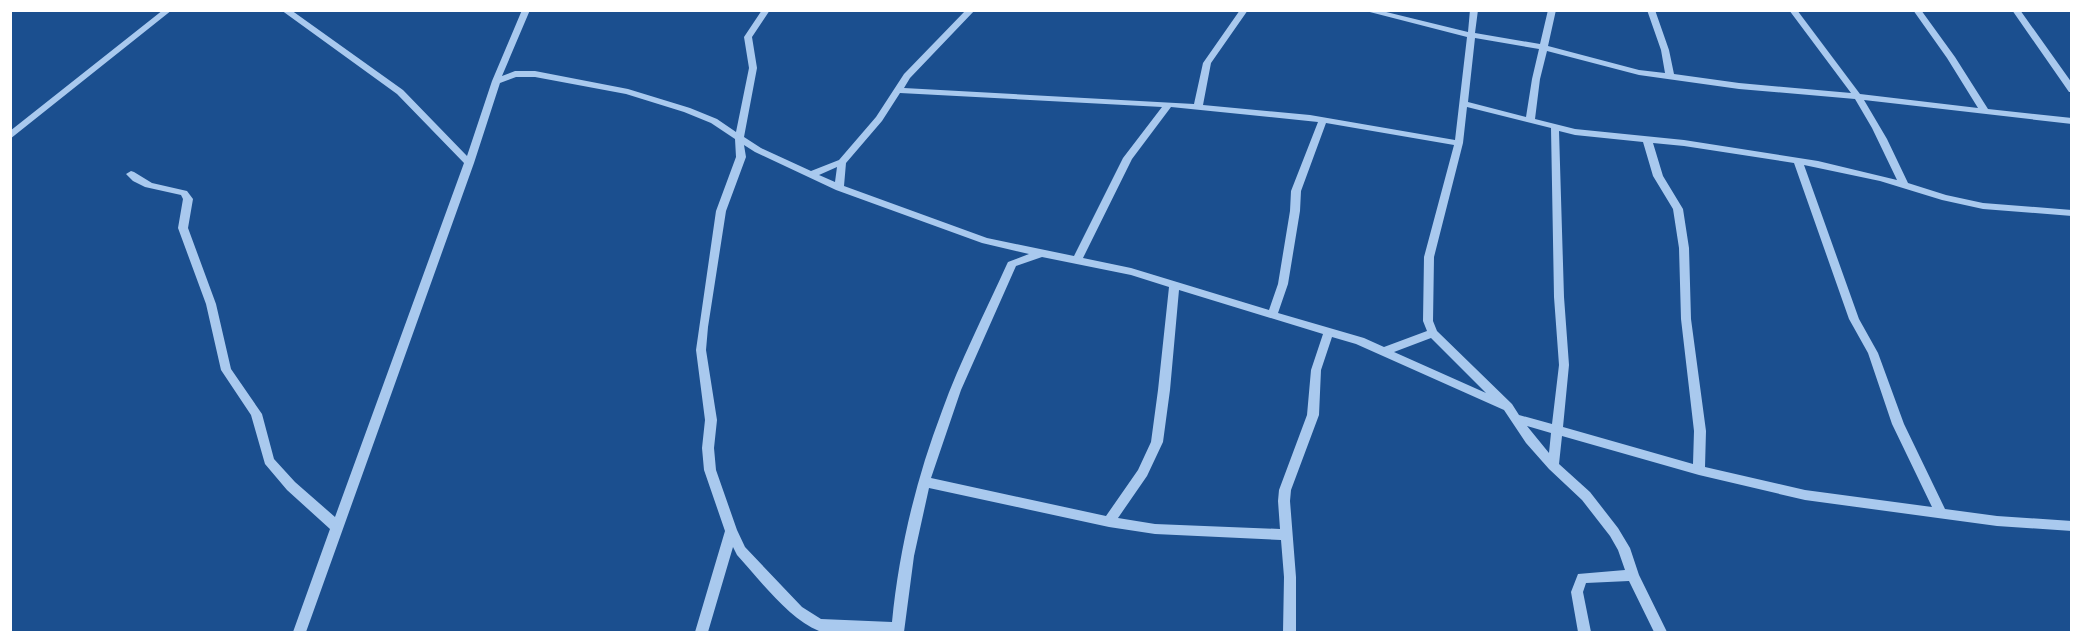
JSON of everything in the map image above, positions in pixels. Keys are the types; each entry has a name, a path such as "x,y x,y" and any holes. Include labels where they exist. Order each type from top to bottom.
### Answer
{"street":[{"path":"10,136 168,10"},
{"path":"285,10 400,92 469,164"},
{"path":"299,633 469,164 496,81 525,10"},
{"path":"766,10 748,37 753,68 739,139 741,157 721,211 701,350 706,372 711,420 708,448 710,470 731,531 741,551 797,611 813,623 898,630 904,572 913,524 939,433 956,389 1012,264 1039,254"},
{"path":"812,174 842,162 879,119 915,66 953,32 971,10"},
{"path":"1198,107 1207,63 1244,10"},
{"path":"1366,10 1470,35 1542,47 1620,68 1670,76 1739,86 1857,96 2072,121"},
{"path":"1474,10 1459,143 1429,257 1428,321 1433,333 1512,413 1524,432 1554,466 1587,496 1614,532 1624,548 1633,575 1660,633"},
{"path":"1530,122 1542,47 1552,10"},
{"path":"1651,10 1665,50 1670,76"},
{"path":"1793,10 1810,38 1857,96 1888,148 1904,185"},
{"path":"1917,10 1951,57 1985,111"},
{"path":"2016,10 2072,90"},
{"path":"502,69 515,74 544,75 653,98 714,121 739,139 839,188 1000,245 1077,260 1174,284 1329,331 1384,351 1512,413 1558,429 1699,470 1805,495 1997,521 2072,526"},
{"path":"496,81 515,74"},
{"path":"897,90 1198,107 1323,120 1459,143"},
{"path":"1463,103 1575,132 1647,139 1798,161 1864,174 1983,206 2072,213"},
{"path":"1077,260 1128,158 1168,105"},
{"path":"1273,313 1283,284 1296,191 1323,120"},
{"path":"1554,466 1563,365 1555,128"},
{"path":"1647,139 1658,176 1678,209 1683,248 1686,319 1700,431 1699,470"},
{"path":"1798,161 1854,320 1873,353 1898,424 1941,513"},
{"path":"839,188 842,162"},
{"path":"131,174 136,180 184,194 188,199 183,228 211,304 226,370 256,414 269,461 291,486 336,526"},
{"path":"1000,245 1012,264"},
{"path":"1109,522 1143,473 1157,442 1174,284"},
{"path":"1290,633 1290,577 1285,490 1313,415 1316,370 1329,331"},
{"path":"1384,351 1433,333"},
{"path":"925,483 1109,522 1155,529 1287,535"},
{"path":"701,633 731,531"},
{"path":"1584,633 1577,592 1582,578 1633,575"}]}
